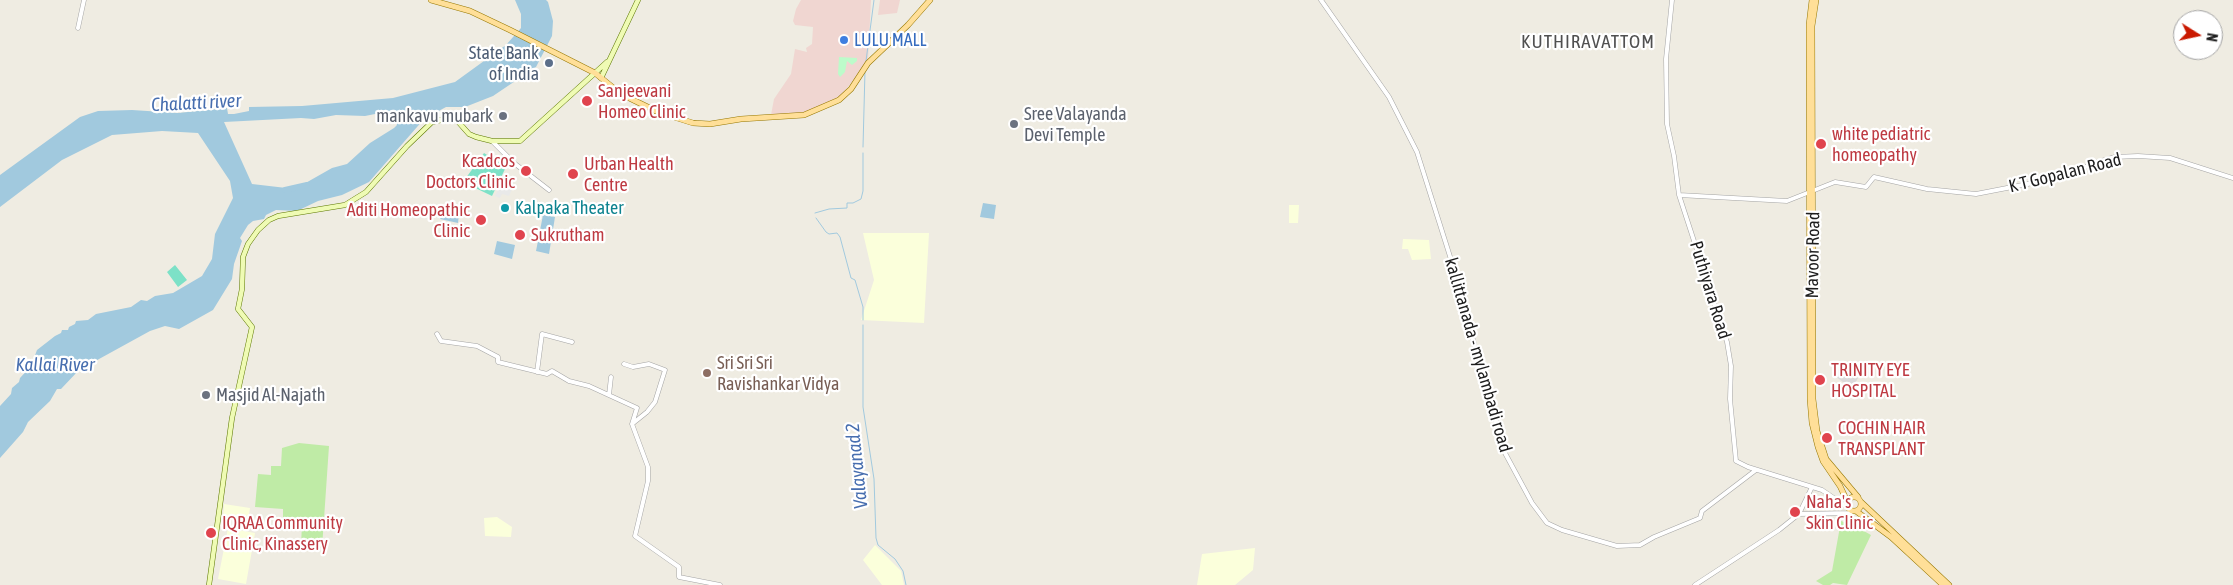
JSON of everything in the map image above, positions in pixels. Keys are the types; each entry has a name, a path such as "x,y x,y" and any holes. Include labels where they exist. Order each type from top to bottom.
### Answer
{"main road":[{"path":"430,0 470,11 510,30 595,73 621,94 658,112 693,123 710,124 804,115 839,100 851,89 868,63 908,25 930,0"},
{"path":"601,78 638,0"},
{"name":"Mavoor Road","path":"1814,0 1809,25 1812,377 1816,422 1821,447 1828,463 1860,500 1949,585"},
{"path":"209,585 232,418 252,327 238,309 242,289 242,257 258,230 269,220 278,216 340,207 354,200 366,192 407,146 432,122 454,117 468,134 492,141 520,141 607,62"},
{"name":"Mavoor Road","path":"1811,191 1809,376 1812,423 1823,461 1840,486 1847,504 1891,537 1944,585"},
{"path":"1847,504 1851,497 1860,500 1861,508 1854,511"}],"street":[{"path":"78,28 84,0"},
{"name":"kallittanada - mylambadi road","path":"1321,0 1389,97 1417,152 1466,307 1470,329 1505,453 1532,503 1547,523 1562,530 1617,546 1640,545 1654,537 1700,518 1702,511 1756,470"},
{"name":"Puthiyara Road","path":"1672,0 1666,59 1667,124 1679,194 1727,342 1731,366 1731,407 1736,460 1756,470 1822,490 1847,504"},
{"path":"492,141 514,163 549,190"},
{"name":"K T Gopalan Road","path":"1811,191 1835,182 1866,187 1874,178 1927,189 1976,194 2069,176 2091,164 2115,157 2138,156 2170,158 2233,178"},
{"path":"1679,194 1787,201 1811,191"},
{"path":"437,334 441,341 477,346 498,358 498,362 547,374 552,371 569,381 590,386 637,408 632,424 648,467 648,481 635,536 679,567 679,577 720,585"},
{"path":"537,372 542,334 572,342"},
{"path":"624,364 633,367 649,364 665,370 655,402 647,412 632,424"},
{"path":"609,395 611,376"},
{"path":"1695,585 1779,530 1799,514 1812,487"},
{"path":"1799,514 1849,513 1854,511"}],"shaded area":[{"path":"801,0 871,0 868,61 841,96 821,107 795,115 771,115 774,99 791,74 795,49 807,52 806,48 812,44 813,27 795,25 793,21"},
{"path":"880,0 900,0 897,13 878,15"},
{"path":"502,181 513,187 509,196 502,194 500,198 495,196"},
{"path":"1289,205 1299,205 1298,223 1289,223"},
{"path":"863,233 929,233 924,323 861,320 874,280"},
{"path":"1403,239 1429,240 1431,259 1412,260 1408,249 1402,249"},
{"path":"1838,369 1858,378 1852,389 1835,376"},
{"path":"224,504 250,508 248,521 223,518"},
{"path":"497,517 512,527 511,537 485,536 484,518"},
{"path":"228,528 255,533 246,584 218,579"},
{"path":"875,545 901,571 904,585 882,585 863,560"},
{"path":"1255,548 1253,570 1235,585 1197,585 1202,554"}],"green space":[{"path":"839,57 857,58 857,61 852,65 847,61 845,72 840,77 838,74"},
{"path":"484,153 506,167 492,196 463,182"},
{"path":"175,265 187,280 178,287 167,272"},
{"path":"299,443 329,446 322,548 301,546 302,524 283,522 283,509 255,507 258,474 271,475 271,466 281,466 282,448"},
{"path":"1841,521 1871,535 1847,585 1833,583 1823,585 1816,581 1832,571"}],"water":[{"name":"Kallai River","path":"515,0 546,0 548,2 553,21 552,36 536,67 493,96 465,107 446,107 424,119 369,182 342,195 318,201 297,211 276,210 266,215 264,219 253,221 248,225 240,238 242,241 234,264 232,279 213,310 179,329 165,326 150,331 79,370 61,389 57,389 50,401 28,422 23,432 0,458 0,406 11,394 12,388 31,366 37,350 61,333 62,330 68,330 76,321 88,320 96,314 131,307 141,300 147,301 155,296 173,293 202,276 212,259 215,234 233,198 230,181 198,133 162,131 112,135 62,160 0,207 0,175 80,117 98,111 132,110 178,113 227,108 228,114 234,114 249,111 249,107 302,106 393,98 455,82 506,45 521,28 521,14","holes":["393,112 397,125 394,128 370,143 347,164 332,168 295,189 252,184 224,122 314,119 336,115 365,116"]},
{"path":"983,203 996,205 994,219 980,217"},
{"path":"447,204 460,205 458,223 440,219 441,209 444,210"},
{"path":"543,215 555,217 549,254 536,251"},
{"path":"497,241 515,245 512,259 494,254"}],"waterway":[{"path":"866,61 874,0"},
{"path":"863,147 865,71"},
{"name":"Valayanad 2","path":"815,213 829,209 847,208 847,203 853,203 861,199 863,191 863,153"},
{"path":"285,190 307,185"},
{"name":"Valayanad 2","path":"816,218 826,232 829,234 837,233 840,237 851,278 855,280 863,307 863,320"},
{"name":"Valayanad 2","path":"863,325 863,407 874,479 876,538 878,545 895,559 903,571 906,585"}],"place":[{"name":"LULU MALL","path":"844,40"},
{"name":"State Bank of India","path":"549,63"},
{"name":"Sanjeevani Homeo Clinic","path":"587,101"},
{"name":"mankavu mubark","path":"503,116"},
{"name":"Sree Valayanda Devi Temple","path":"1014,124"},
{"name":"white pediatric homeopathy","path":"1821,144"},
{"name":"Kcadcos Doctors Clinic","path":"526,171"},
{"name":"Urban Health Centre","path":"573,174"},
{"name":"Kalpaka Theater","path":"505,208"},
{"name":"Aditi Homeopathic Clinic","path":"481,220"},
{"name":"Sukrutham","path":"520,235"},
{"name":"Sri Sri Sri Ravishankar Vidya","path":"707,373"},
{"name":"TRINITY EYE HOSPITAL","path":"1820,380"},
{"name":"Masjid Al-Najath","path":"206,395"},
{"name":"COCHIN HAIR TRANSPLANT","path":"1827,438"},
{"name":"Naha's Skin Clinic","path":"1795,512"},
{"name":"IQRAA Community Clinic, Kinassery","path":"211,533"}],"district":[{"name":"KUTHIRAVATTOM","path":"1588,42"}],"water label":[{"name":"Chalatti river","path":"196,103"}]}
